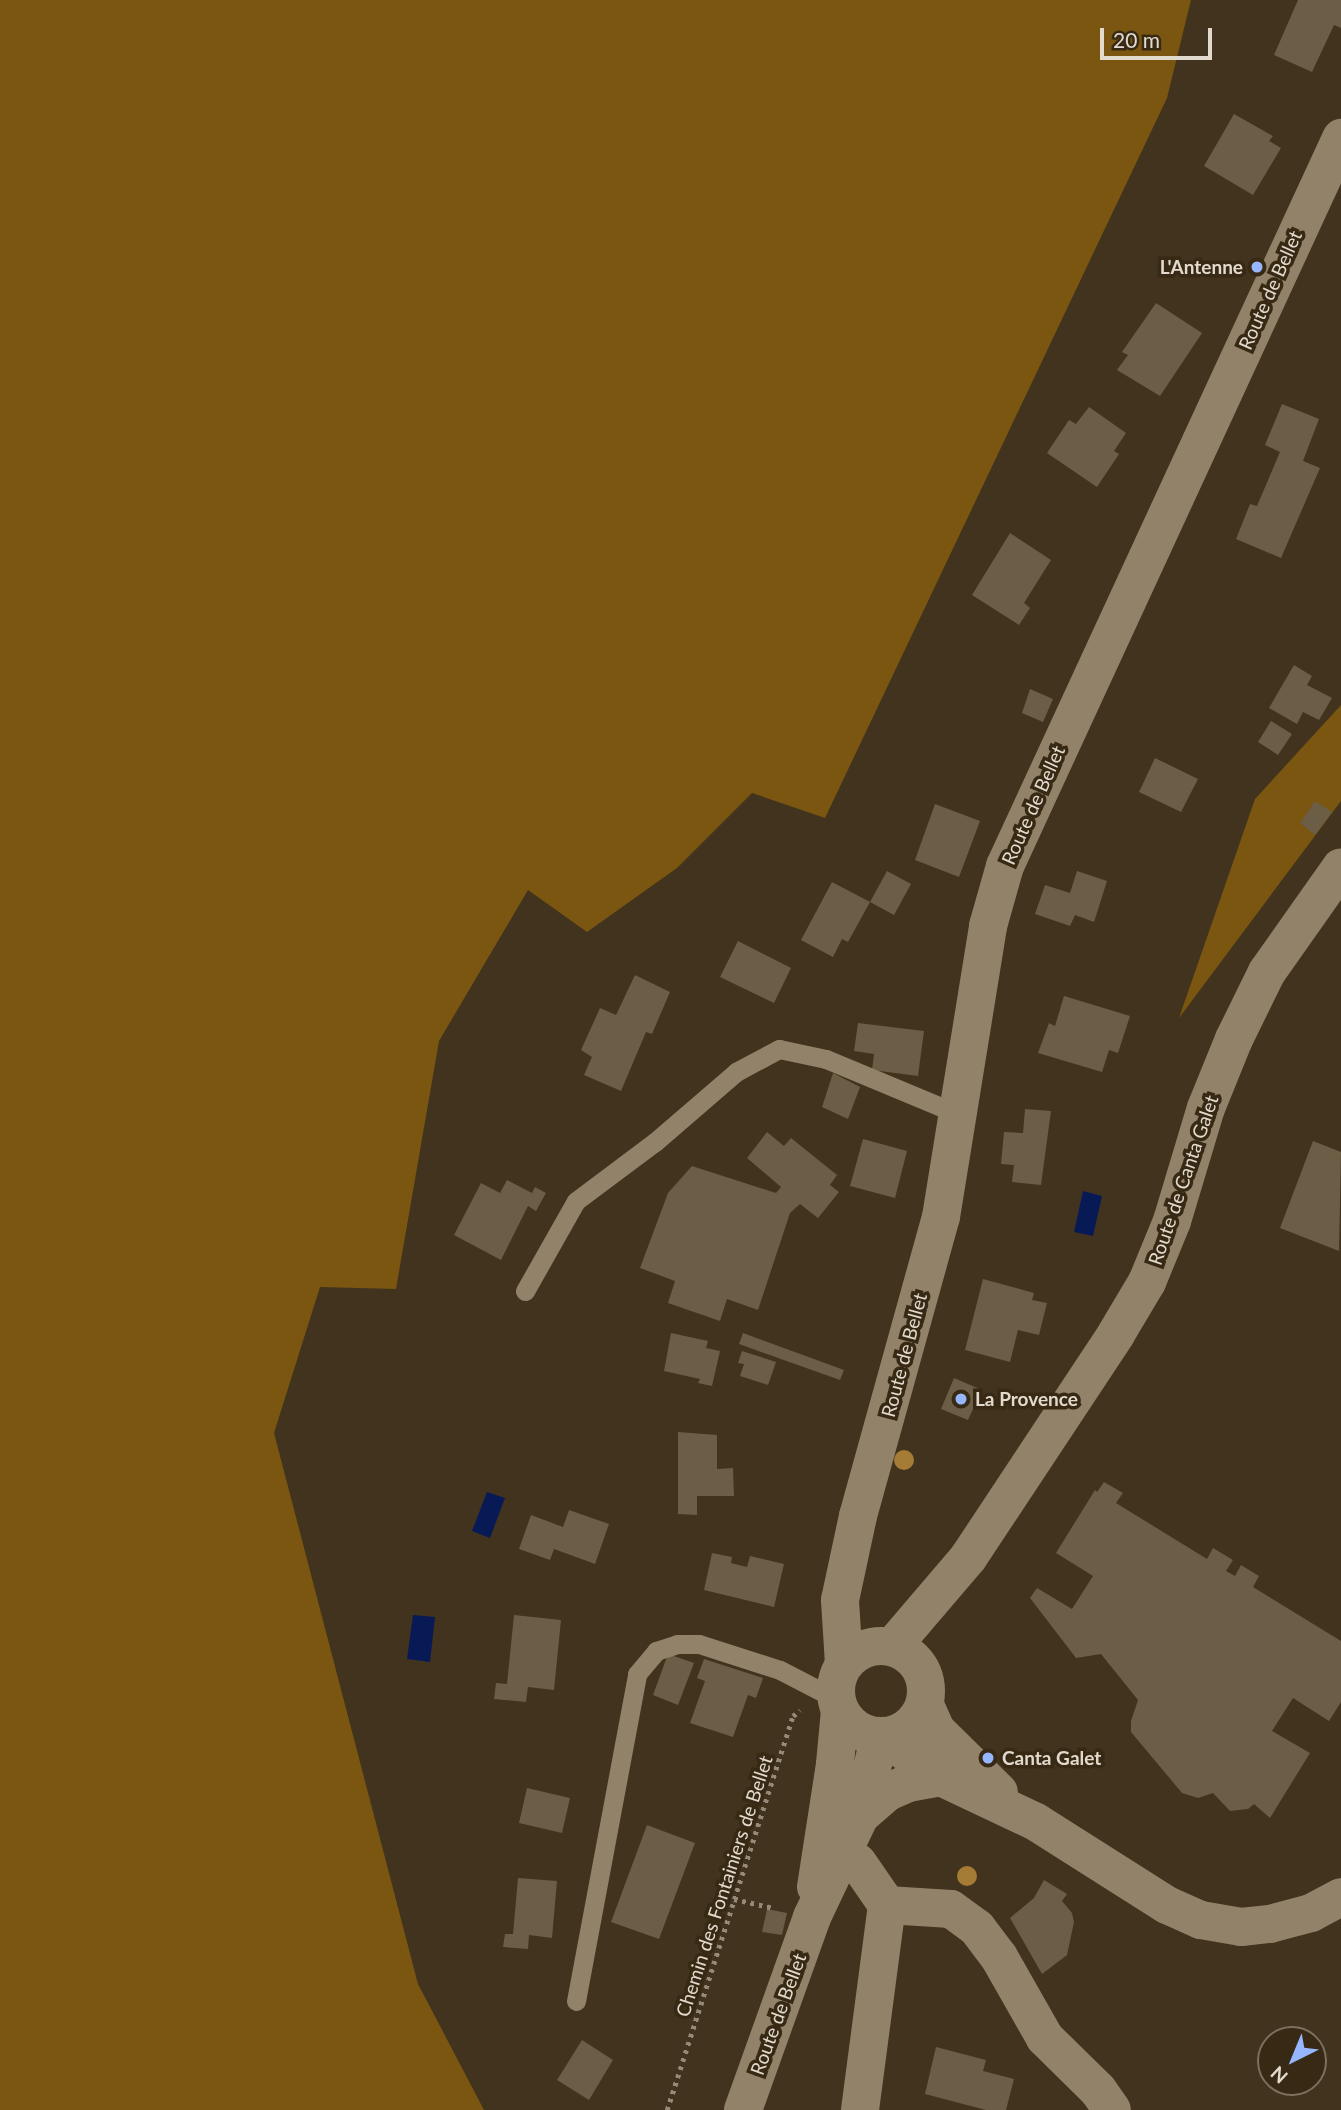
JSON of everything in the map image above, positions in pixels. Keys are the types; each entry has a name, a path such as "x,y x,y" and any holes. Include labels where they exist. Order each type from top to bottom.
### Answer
{"street":[{"name":"Route de Bellet","path":"743,2110 813,1917 821,1838 835,1764 840,1691 840,1600 858,1516 941,1217 988,926 1004,866 1341,138"},
{"name":"Route de Canta Galet","path":"887,1646 968,1558 1116,1334 1147,1282 1171,1221 1206,1108 1234,1039 1267,972 1341,867"},
{"name":"Route de Bellet","path":"858,1516 861,1599 867,1627 887,1646"},
{"name":"Route de Canta Galet","path":"925,1692 931,1650 968,1558"},
{"path":"1035,1822 960,1757 936,1730 910,1655 887,1646 862,1649 840,1691 856,1729 882,1736 941,1777 1035,1822 1167,1905 1201,1920 1241,1927 1270,1924 1311,1913 1341,1897"},
{"path":"882,1736 909,1727 925,1692"},
{"path":"813,1917 860,1816 882,1736"},
{"path":"860,1816 888,1791 908,1783 941,1777"},
{"path":"844,1854 858,1863 887,1905 860,2110"},
{"path":"887,1905 956,1901 999,1957 1045,2038 1098,2091 1112,2110"}],"lane":[{"path":"525,1291 576,1201 655,1142 736,1072 779,1049 826,1059 958,1114"},
{"path":"576,2001 638,1674 656,1651 677,1644 699,1644 840,1691"}],"path":[{"name":"Chemin des Fontainiers de Bellet","path":"667,2110 793,1716 810,1702 840,1691"}],"shaded area":[{"path":"0,0 1191,0 1167,98 825,818 752,793 677,868 587,932 528,890 439,1041 396,1289 320,1287 274,1433 418,1984 484,2110 0,2110"},
{"path":"1341,705 1341,801 1179,1018 1255,799"},
{"path":"1083,1191 1102,1196 1093,1236 1074,1232"},
{"path":"487,1492 505,1498 490,1538 472,1531"},
{"path":"413,1615 435,1617 430,1662 407,1659"}],"building":[{"path":"1298,0 1341,0 1341,28 1334,25 1312,72 1274,55"},
{"path":"1234,114 1273,136 1269,141 1281,148 1253,195 1204,166"},
{"path":"1156,303 1202,333 1160,396 1117,370 1128,355 1122,352"},
{"path":"1282,404 1319,419 1303,461 1320,468 1281,558 1236,539 1250,504 1257,506 1280,452 1265,445"},
{"path":"1089,407 1126,433 1114,451 1119,454 1097,487 1047,453 1069,420 1076,424"},
{"path":"1010,533 1051,560 1024,603 1030,608 1019,625 972,595"},
{"path":"1294,665 1312,676 1307,685 1332,698 1319,720 1303,712 1297,724 1269,708"},
{"path":"1030,689 1053,699 1043,722 1022,713"},
{"path":"1271,721 1292,734 1278,755 1258,742"},
{"path":"1155,758 1198,779 1181,812 1139,792"},
{"path":"1315,801 1332,812 1315,835 1300,823"},
{"path":"935,804 980,821 959,877 915,860"},
{"path":"887,871 911,884 894,915 870,902"},
{"path":"1077,871 1107,881 1094,922 1075,915 1070,926 1035,914 1045,885 1070,893"},
{"path":"832,882 870,902 848,942 842,939 833,957 801,940"},
{"path":"738,941 791,968 774,1003 720,977"},
{"path":"635,975 670,992 652,1034 646,1032 621,1091 584,1075 592,1057 581,1050 600,1008 616,1015"},
{"path":"1064,996 1130,1016 1118,1053 1109,1050 1102,1072 1038,1053 1049,1023 1055,1026"},
{"path":"858,1023 924,1031 918,1076 872,1070 874,1054 854,1051"},
{"path":"833,1073 860,1087 848,1119 822,1107"},
{"path":"1025,1109 1051,1111 1041,1185 1012,1182 1014,1165 1001,1164 1004,1132 1023,1133"},
{"path":"767,1132 784,1146 791,1138 837,1175 830,1185 839,1192 818,1218 800,1204 790,1213 758,1310 727,1299 720,1321 668,1303 675,1281 640,1268 668,1193 692,1166 776,1193 781,1187 747,1158"},
{"path":"863,1139 907,1151 895,1198 850,1186"},
{"path":"1313,1141 1341,1152 1339,1251 1280,1228"},
{"path":"507,1180 532,1193 535,1187 546,1193 536,1211 528,1206 501,1260 454,1235 481,1183 500,1193"},
{"path":"983,1279 1034,1293 1032,1300 1047,1303 1039,1335 1018,1330 1010,1362 965,1350"},
{"path":"671,1333 708,1341 706,1348 720,1351 712,1386 698,1383 700,1379 664,1371"},
{"path":"743,1333 844,1370 840,1380 739,1344"},
{"path":"742,1351 776,1362 768,1385 740,1376 744,1364 738,1363"},
{"name":"La Provence","path":"954,1378 982,1390 968,1420 941,1409"},
{"path":"678,1432 717,1435 717,1469 733,1468 734,1496 697,1496 697,1515 678,1514"},
{"path":"1104,1482 1123,1493 1116,1503 1207,1559 1213,1548 1233,1560 1226,1571 1235,1576 1241,1565 1259,1576 1253,1587 1341,1641 1341,1702 1329,1721 1293,1698 1272,1731 1310,1753 1270,1818 1254,1804 1248,1809 1230,1811 1213,1793 1198,1798 1182,1793 1131,1732 1131,1721 1138,1700 1101,1654 1076,1658 1030,1598 1037,1588 1072,1609 1093,1576 1056,1553 1095,1490 1097,1492"},
{"path":"569,1510 609,1524 595,1564 554,1549 550,1560 519,1549 531,1515 563,1527"},
{"path":"712,1553 732,1557 731,1563 747,1567 750,1556 784,1564 774,1607 704,1590"},
{"path":"514,1615 561,1620 554,1690 528,1687 526,1702 494,1699 496,1683 507,1684"},
{"path":"668,1654 694,1663 678,1705 653,1695"},
{"path":"704,1659 763,1678 756,1698 748,1695 733,1737 690,1723 705,1681 697,1678"},
{"path":"527,1788 570,1798 562,1833 519,1823"},
{"path":"647,1825 695,1843 659,1939 611,1922"},
{"path":"518,1878 557,1881 552,1938 529,1935 528,1949 503,1947 505,1934 513,1934"},
{"path":"1044,1880 1067,1894 1062,1901 1072,1913 1074,1922 1067,1955 1042,1974 1010,1918 1034,1898"},
{"path":"767,1909 787,1913 782,1935 762,1932"},
{"path":"582,2040 613,2060 589,2100 557,2080"},
{"path":"936,2047 986,2060 983,2071 1014,2079 1006,2110 986,2110 925,2094"}],"place":[{"name":"L'Antenne","path":"1257,267"},
{"name":"La Provence","path":"961,1399"},
{"name":"Canta Galet","path":"988,1758"}]}
